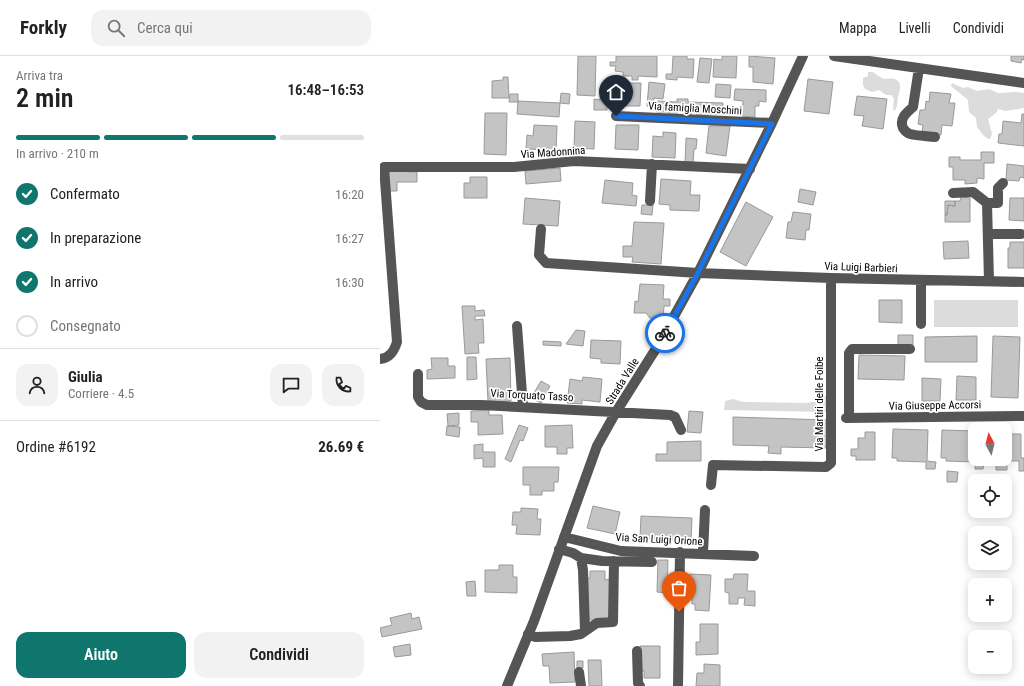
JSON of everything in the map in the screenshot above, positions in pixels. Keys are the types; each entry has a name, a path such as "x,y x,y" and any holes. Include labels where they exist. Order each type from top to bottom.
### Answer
{"street":[{"name":"Strada Valle","path":"507,686 528,634 597,446 616,412 657,347 698,273 772,124 803,56"},
{"path":"834,56 1024,83"},
{"path":"920,68 913,108 906,112 901,120 902,125 905,131 909,134 935,137"},
{"name":"Via famiglia Moschini","path":"616,116 772,124"},
{"name":"Via Madonnina","path":"382,196 384,167 514,168 574,161 750,169"},
{"path":"650,201 652,164"},
{"path":"952,193 973,192 987,203 998,203 998,188 1003,183"},
{"path":"380,358 386,358 394,351 397,342 382,196"},
{"path":"987,203 989,281"},
{"name":"Via Luigi Barbieri","path":"541,229 539,255 546,263 698,273 831,278 1024,282"},
{"path":"988,234 1021,234"},
{"name":"Via Martiri delle Foibe","path":"711,485 713,465 826,467 830,463 831,278"},
{"path":"920,324 921,280"},
{"path":"517,326 523,406"},
{"name":"Via Giuseppe Accorsi","path":"910,349 852,349 849,353 848,418 1024,416"},
{"name":"Via Torquato Tasso","path":"418,374 418,397 421,402 427,405 523,406 670,415 675,417 681,430"},
{"path":"703,553 705,510"},
{"name":"Via San Luigi Orione","path":"564,537 621,551 680,552 754,556"},
{"path":"559,549 573,552 581,558 652,562"},
{"path":"678,686 680,552"},
{"path":"581,558 583,570 585,631"},
{"path":"528,634 535,637 570,636 581,634 597,623 613,622 614,561"},
{"path":"637,651 638,683 640,686"},
{"path":"579,672 581,686"}],"shaded area":[{"path":"868,72 873,72 883,79 889,78 899,82 900,89 895,110 893,110 894,98 891,95 886,95 879,90 872,92 865,89 863,85 863,78 868,76"},
{"path":"952,83 963,88 968,87 977,91 989,89 998,93 1024,93 1024,108 1005,111 998,109 996,113 988,119 992,134 990,139 988,139 977,127 976,118 969,112 968,100 951,86"},
{"path":"934,300 1018,300 1018,327 934,327"},
{"path":"828,395 828,412 724,410 725,401 733,399 743,402 807,403 818,401"}],"building":[{"path":"578,56 596,56 595,96 577,95"},
{"path":"616,56 657,56 657,77 638,76 638,80 632,80 632,76 623,76 623,72 615,71 616,66 610,66 610,62 616,62"},
{"path":"673,56 687,56 687,59 694,59 693,78 677,77 677,80 666,79 666,74 672,74"},
{"path":"722,56 737,56 736,78 713,77 714,59 722,60"},
{"path":"749,56 775,58 773,84 753,82 753,67 749,67"},
{"path":"1011,56 1024,56 1024,60 1022,59 1021,63 1011,61"},
{"path":"700,58 712,59 709,83 697,82"},
{"path":"503,77 508,77 509,98 492,98 492,81 503,80"},
{"path":"808,79 833,82 829,114 804,111"},
{"path":"649,82 665,84 663,99 654,98 653,107 647,106"},
{"path":"620,83 641,83 640,106 620,106"},
{"path":"716,84 731,85 730,98 715,97"},
{"path":"735,89 766,90 766,102 759,101 759,106 755,106 755,117 742,116 743,101 734,100"},
{"path":"930,92 951,94 949,103 955,103 952,126 942,125 941,135 922,133 923,125 918,124 920,110 925,110 926,101 929,102"},
{"path":"561,93 570,94 569,104 560,103"},
{"path":"510,94 518,94 518,102 509,102"},
{"path":"600,96 607,96 607,110 594,110 594,99 600,100"},
{"path":"857,96 887,99 883,129 862,126 864,116 854,115"},
{"path":"677,99 688,99 688,102 723,103 723,114 708,114 708,117 696,117 697,113 684,115 684,111 677,111 677,115 669,115 669,112 657,112 657,101 677,102"},
{"path":"518,101 560,103 559,117 517,114"},
{"path":"485,113 507,113 506,155 484,154"},
{"path":"1022,114 1024,114 1024,146 998,143 999,134 1002,134 1003,121 1021,123"},
{"path":"575,121 595,122 594,149 574,148"},
{"path":"534,125 557,126 556,150 526,149 527,135 533,136"},
{"path":"616,125 639,125 638,150 615,149"},
{"path":"709,126 730,126 726,156 706,153"},
{"path":"663,132 676,133 675,158 652,157 653,136 663,137"},
{"path":"686,138 697,139 696,149 694,149 693,164 685,164"},
{"path":"981,152 994,152 994,163 984,163 984,179 977,178 977,183 965,184 965,180 953,180 953,167 949,167 949,157 960,157 960,160 981,160"},
{"path":"1007,164 1024,166 1024,178 1020,177 1019,181 1006,180"},
{"path":"560,168 561,181 526,184 525,171"},
{"path":"388,171 417,172 417,182 397,182 397,191 387,191"},
{"path":"470,177 487,177 487,198 464,198 464,183 470,183"},
{"path":"661,179 691,181 690,195 700,195 699,211 670,210 670,205 659,204"},
{"path":"605,180 633,183 632,195 637,196 636,206 602,203"},
{"path":"800,189 816,192 813,205 798,202"},
{"path":"961,197 970,198 970,222 945,222 945,215 947,215 948,205 955,206 955,201 960,201"},
{"path":"525,198 560,201 558,226 523,224"},
{"path":"1010,198 1024,198 1024,221 1009,220"},
{"path":"945,201 955,201 955,206 948,205 947,215 945,215"},
{"path":"746,202 773,217 746,266 720,252"},
{"path":"642,205 653,205 652,215 641,214"},
{"path":"793,212 811,214 809,230 806,230 805,240 786,238 788,222 791,222"},
{"path":"634,222 664,223 661,264 632,262 633,257 623,257 623,246 632,246"},
{"path":"968,241 969,258 944,259 943,242"},
{"path":"1010,242 1024,242 1024,268 1008,268 1008,248 1010,248"},
{"path":"640,284 664,285 663,299 670,299 670,306 664,306 663,319 650,318 646,313 634,313 635,301 638,302"},
{"path":"879,300 902,300 902,323 879,322"},
{"path":"462,306 475,306 475,311 484,310 485,316 475,316 475,320 483,319 484,343 478,343 479,353 465,354"},
{"path":"576,330 585,331 583,346 566,344"},
{"path":"898,335 913,335 913,346 898,346"},
{"path":"977,336 977,362 925,362 925,337"},
{"path":"993,336 1020,337 1018,398 991,397"},
{"path":"591,340 621,341 620,364 601,363 601,359 590,358"},
{"path":"543,341 561,342 561,346 543,345"},
{"path":"859,355 905,356 904,380 858,379"},
{"path":"467,357 476,357 477,379 467,380"},
{"path":"431,358 448,358 448,366 455,366 455,378 427,379 427,370 432,369"},
{"path":"510,358 511,401 488,402 486,359"},
{"path":"957,376 976,377 976,400 956,400"},
{"path":"583,377 602,379 600,402 582,400 582,404 567,403 570,379 582,381"},
{"path":"922,378 941,379 940,401 922,401"},
{"path":"541,381 550,386 541,403 531,398"},
{"path":"489,410 489,415 502,415 503,434 478,435 478,422 471,422 471,411"},
{"path":"689,411 703,412 701,433 687,432"},
{"path":"459,413 459,425 448,426 447,414"},
{"path":"733,417 827,420 826,448 781,447 781,454 768,453 769,446 733,445"},
{"path":"519,425 528,428 523,441 520,440 511,462 505,459"},
{"path":"572,425 573,448 567,448 567,454 557,454 557,447 545,447 545,426"},
{"path":"447,426 460,427 459,437 446,435"},
{"path":"893,429 928,430 927,461 936,462 935,469 926,469 926,462 897,461 897,458 892,458"},
{"path":"942,430 968,431 968,462 946,461 946,458 941,458"},
{"path":"865,432 875,432 875,460 856,460 856,456 851,456 851,449 858,449 858,438 865,438"},
{"path":"1012,434 1021,434 1021,458 1024,458 1024,471 1019,471 1019,461 1012,461"},
{"path":"701,441 701,461 656,461 656,454 667,454 667,442"},
{"path":"483,444 483,452 495,452 495,467 483,467 483,458 474,459 474,445"},
{"path":"975,466 984,466 983,469 975,469"},
{"path":"996,466 1007,466 1007,470 996,470"},
{"path":"523,467 559,467 558,482 554,482 554,491 542,491 542,495 530,495 530,485 523,485"},
{"path":"947,471 958,472 957,482 947,482"},
{"path":"593,506 620,512 615,534 587,528"},
{"path":"521,508 538,509 537,519 541,519 540,535 516,534 517,525 512,525 513,512 521,512"},
{"path":"641,516 692,518 691,541 640,538"},
{"path":"658,560 668,560 667,593 657,592"},
{"path":"499,565 513,565 513,577 517,577 517,593 485,592 485,570 499,570"},
{"path":"590,571 605,571 605,580 610,579 610,620 588,620 585,578 590,578"},
{"path":"690,574 711,575 709,611 695,610 695,604 692,604 692,597 689,597"},
{"path":"734,574 748,574 747,591 755,591 755,606 744,605 745,598 738,598 738,604 729,604 729,593 725,592 725,579 733,579"},
{"path":"475,581 476,596 467,596 466,582"},
{"path":"411,613 412,619 419,617 422,629 382,637 380,628 392,625 390,618"},
{"path":"700,624 718,624 718,654 696,655 696,642 700,642"},
{"path":"410,644 411,655 395,657 393,647"},
{"path":"640,646 660,646 660,678 644,678 644,671 640,671"},
{"path":"574,652 575,682 550,683 549,666 543,666 542,654"},
{"path":"588,660 601,660 602,686 589,686"},
{"path":"577,661 583,661 583,668 577,668"},
{"path":"704,664 720,665 720,686 696,686 697,673 704,673"}],"way so far":[{"path":"665,333 616,412 597,446 564,537 621,551 680,552 679,612"}],"route":[{"path":"616,116 772,124 698,273 665,333"}]}
